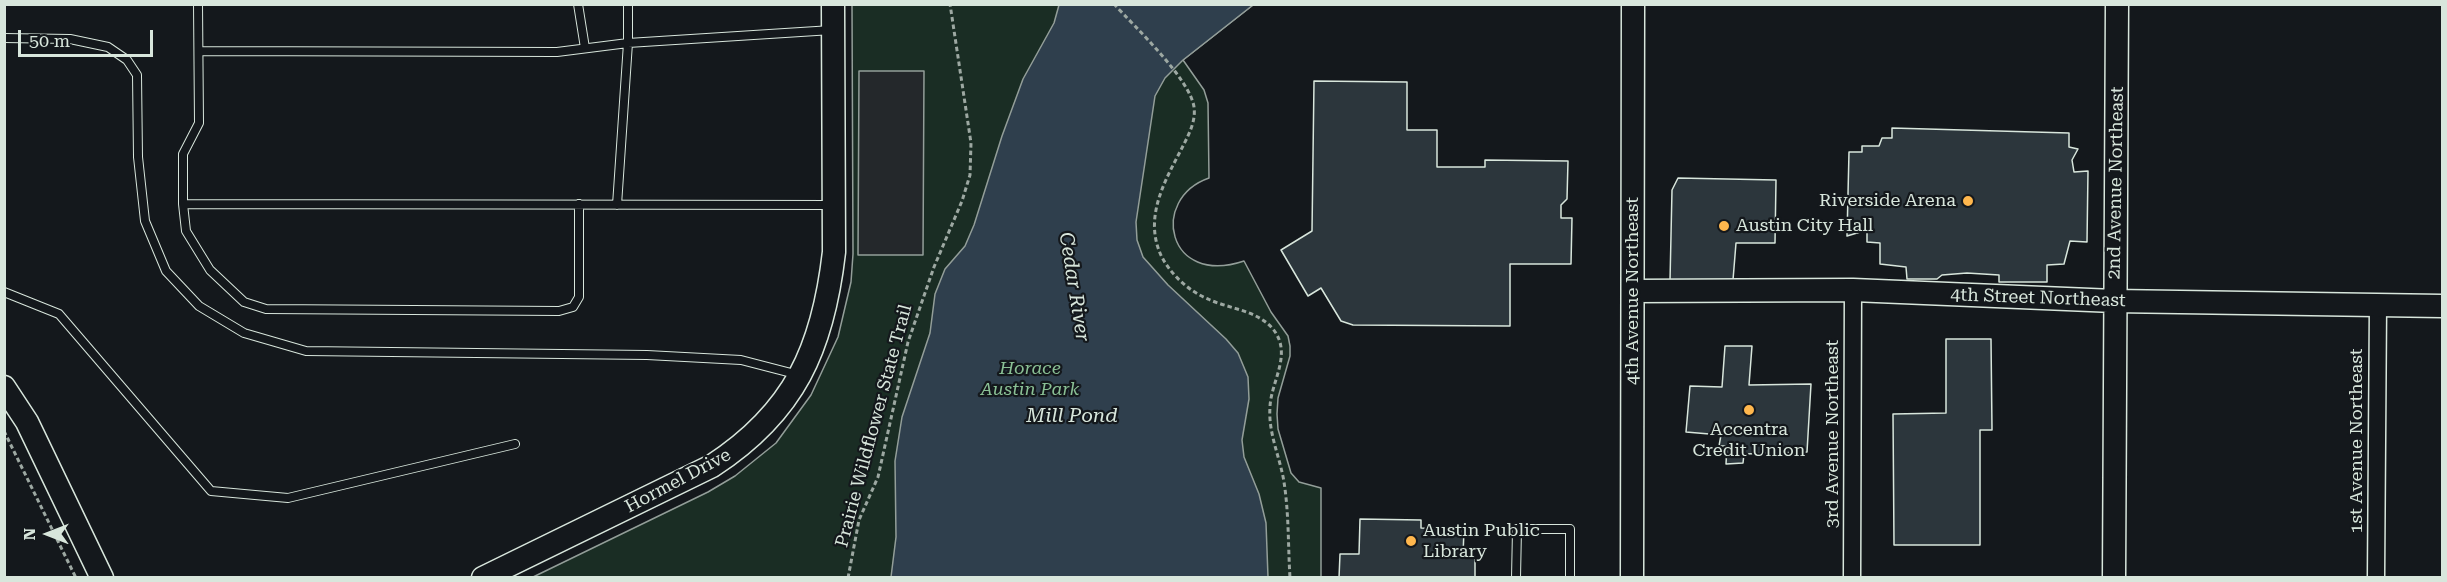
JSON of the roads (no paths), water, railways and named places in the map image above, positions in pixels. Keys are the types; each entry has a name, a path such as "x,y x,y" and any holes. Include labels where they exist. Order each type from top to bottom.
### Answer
{"street":[{"name":"Hormel Drive","path":"483,578 712,466 741,447 768,421 792,390 821,327 830,288 834,252 833,4"},
{"name":"4th Avenue Northeast","path":"1632,578 1633,4"},
{"name":"2nd Avenue Northeast","path":"2114,578 2117,4"},
{"name":"4th Street Northeast","path":"1634,291 1853,290 2114,301 2442,306"},
{"name":"3rd Avenue Northeast","path":"1852,578 1853,290"},
{"name":"1st Avenue Northeast","path":"2376,578 2378,305"},
{"path":"4,387 27,422 102,578"}],"lane":[{"path":"198,4 199,123 183,154 183,204 186,231 210,270 243,302 266,309 547,310 573,308 579,297 579,204"},
{"path":"578,4 585,48"},
{"path":"617,205 628,43 628,4"},
{"path":"199,51 557,52 628,43 833,30"},
{"path":"4,38 70,39 108,47 127,60 137,75 138,157 145,221 166,271 199,306 244,333 306,351 647,354 741,360 800,375"},
{"path":"183,204 834,205"},
{"path":"4,292 59,314 211,491 288,498 515,444"},
{"path":"1516,578 1517,529 1570,529 1570,578"}],"water":[{"name":"Mill Pond","path":"1059,5 1253,5 1183,60 1165,78 1155,96 1136,222 1137,240 1143,257 1168,285 1226,339 1238,353 1248,377 1249,399 1242,440 1244,457 1259,494 1266,523 1268,577 891,577 896,537 895,461 902,417 930,333 935,294 945,269 965,246 1023,79 1054,23"}],"place":[{"name":"Riverside Arena","path":"1968,201"},
{"name":"Austin City Hall","path":"1724,226"},
{"name":"Accentra Credit Union","path":"1749,410"},
{"name":"Austin Public Library","path":"1411,541"}],"water label":[{"name":"Cedar River","path":"1074,287"}],"park label":[{"name":"Horace Austin Park","path":"1030,379"}]}
